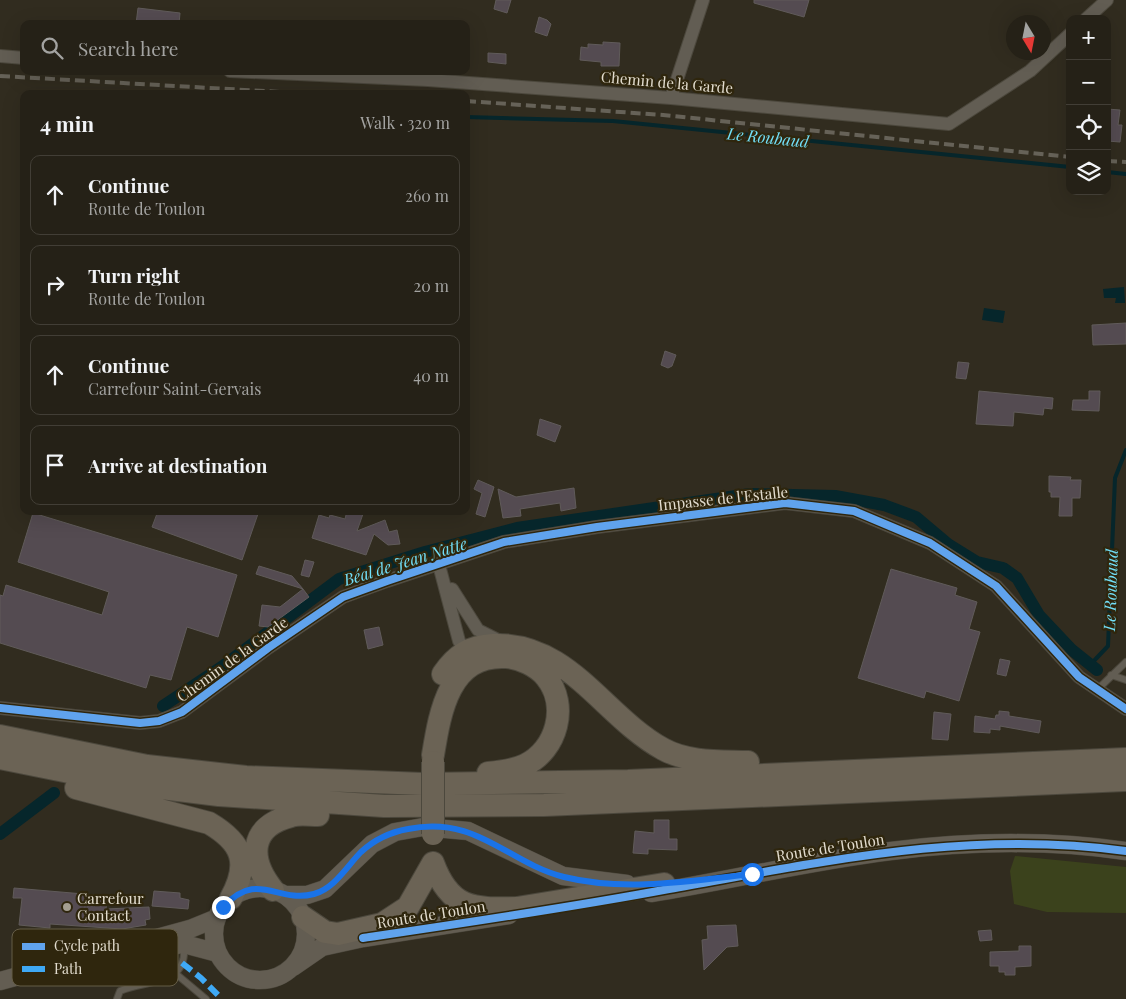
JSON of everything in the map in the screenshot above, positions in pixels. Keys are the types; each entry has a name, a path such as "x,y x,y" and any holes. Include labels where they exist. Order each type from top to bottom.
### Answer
{"highway":[{"path":"370,937 387,931 414,910 428,890 433,863 432,703 435,690 447,667 474,649 506,644 536,651 554,660 574,674 663,750 700,760 749,762 962,758 1071,761"},
{"path":"433,759 445,699 458,678 467,668 474,649"},
{"path":"0,731 139,754 290,770 459,775 494,772 526,765 544,750 556,731 557,706 553,691 547,678 537,669 525,663 474,649"},
{"path":"0,736 66,751 167,768 255,777 423,784 628,781 1126,759"},
{"path":"0,758 119,782 306,802 384,806 544,805 1126,780"},
{"path":"0,768 209,823 228,836 240,855 242,872 231,898"},
{"path":"279,893 260,873 256,862 256,849 260,837 267,827 278,820 293,815 528,815 1103,790 1126,786"},
{"path":"433,863 445,890 457,899 478,907 517,908 664,884"},
{"path":"304,917 326,932 338,934 382,924 408,907 433,863"}],"main road":[{"name":"Route de Toulon","path":"279,893 307,895 325,889 372,844 394,832 423,827 468,831 563,876 609,883 664,884 752,874"},
{"name":"Route de Toulon","path":"293,967 322,947 370,937 658,892 891,851 969,844 1037,844 1126,852"},
{"path":"258,888 279,893 296,905 304,917 307,930 306,944 301,956 293,967 281,976 267,980 252,980 238,975 226,966 218,953 214,930 217,918 231,898 244,891 258,888"},
{"path":"178,932 217,918"},
{"path":"178,945 184,944 218,953"},
{"path":"0,991 18,986"}],"street":[{"path":"671,98 703,0"},
{"path":"1090,15 1107,0"},
{"name":"Chemin de la Garde","path":"318,75 428,80 671,98 949,124 1030,71 1066,38"},
{"path":"0,56 20,58"},
{"name":"Impasse de l'Estalle","path":"439,565 504,542 597,527 785,503 854,510 930,543 996,586 1079,677 1126,709"},
{"path":"439,565 458,634 474,649"},
{"path":"439,565 454,593 474,649"},
{"name":"Chemin de la Garde","path":"0,708 140,723 159,721 182,712 268,648 343,597 439,565"}],"lane":[{"path":"1098,689 1126,662"},
{"path":"1111,675 1126,680"},
{"path":"178,968 183,961 184,944"},
{"path":"178,976 206,999"},
{"path":"117,999 120,991 132,986"}],"green space":[{"path":"1015,856 1126,867 1126,913 1047,912 1014,904 1010,871"}],"water":[{"path":"1124,287 1125,303 1115,303 1116,298 1104,298 1103,289"},
{"path":"984,308 1005,311 1003,323 982,320"}],"building":[{"path":"496,0 511,0 507,13 494,9"},
{"path":"754,0 809,0 804,17 754,3"},
{"path":"138,8 180,13 179,20 136,20"},
{"path":"539,17 551,24 547,36 535,32"},
{"path":"603,42 620,43 619,66 601,66 601,62 580,60 581,47 588,48 588,44 603,45"},
{"path":"488,53 506,54 506,64 488,62"},
{"path":"1111,109 1120,110 1118,125 1122,125 1120,142 1111,141"},
{"path":"1126,323 1126,344 1093,345 1092,325"},
{"path":"665,351 676,355 672,366 668,368 661,365"},
{"path":"958,362 969,363 966,379 956,378"},
{"path":"979,391 1053,398 1052,409 1044,408 1043,415 1014,412 1013,426 976,424"},
{"path":"1089,391 1100,391 1099,411 1072,410 1073,400 1089,400"},
{"path":"540,419 561,426 555,442 537,435"},
{"path":"1049,476 1071,477 1070,480 1081,480 1080,498 1072,498 1072,516 1059,516 1060,497 1051,497 1051,492 1049,492"},
{"path":"478,480 494,487 485,517 476,514 482,493 474,489"},
{"path":"574,488 576,508 561,511 560,503 520,509 521,516 503,518 498,489 516,497"},
{"path":"32,515 40,515 237,575 218,637 187,627 171,680 150,675 146,688 0,643 0,595 3,596 6,585 102,615 109,592 18,562"},
{"path":"156,515 258,515 242,560 152,527"},
{"path":"319,515 329,518 330,515 345,519 346,515 363,515 357,531 385,520 389,532 397,530 400,544 388,545 374,534 366,555 312,538"},
{"path":"305,560 314,562 309,577 301,575"},
{"path":"259,566 292,576 303,589 256,574"},
{"path":"891,569 957,588 955,595 977,602 969,629 980,632 959,701 926,691 924,698 858,678"},
{"path":"303,589 309,597 268,627 259,626 262,605 280,607"},
{"path":"379,627 383,645 368,649 364,630"},
{"path":"1000,659 1010,661 1006,676 997,674"},
{"path":"999,711 1009,712 1009,716 1041,721 1039,733 1000,726 1000,730 990,729 990,733 974,732 975,716 995,719 996,715 999,715"},
{"path":"934,712 951,714 948,740 932,739"},
{"path":"654,820 669,820 669,839 677,839 677,850 648,849 648,854 633,853 635,831 654,833"},
{"path":"14,888 107,896 106,909 149,907 150,919 145,920 146,925 122,929 50,924 50,928 19,925 22,898 13,898"},
{"path":"154,891 180,893 180,898 189,900 188,909 152,906"},
{"path":"736,925 738,946 727,947 704,970 702,940 708,939 707,926"},
{"path":"991,930 992,940 980,941 978,931"},
{"path":"1019,946 1031,946 1031,966 1015,967 1015,975 1005,975 1005,972 999,972 999,966 990,966 990,952 1019,951"}],"waterway":[{"name":"Le Roubaud","path":"470,117 613,121 1066,167"},
{"name":"Le Roubaud","path":"1111,172 1126,174"},
{"name":"Le Roubaud","path":"1090,665 1108,646 1115,478 1126,450"},
{"name":"Béal de Jean Natte","path":"163,706 223,666 339,579 425,552 517,528 750,494 835,496 884,505 916,517 948,544 977,562 1003,568 1017,578 1039,615 1072,650 1097,670"},
{"name":"Béal de Jean Natte","path":"0,834 54,793"}],"railway":[{"path":"0,76 246,90"},
{"path":"470,101 663,115 1066,157"},
{"path":"1111,161 1126,162"}],"marked path":[{"path":"182,963 201,978 222,999"}],"cycle path":[{"path":"0,708 140,723 159,721 182,712 268,648 343,597 387,581 504,542 597,527 785,503 854,511 930,543 996,586 1079,677 1126,709"},
{"path":"363,938 555,909 840,859 896,852 953,846 1010,844 1068,845 1126,851"}],"place":[{"name":"Carrefour Contact","path":"67,907"}],"route":[{"path":"223,907 231,898 244,891 258,888 273,890 286,895 316,893 330,885 363,850 382,837 410,828 423,827 468,831 482,836 550,872 577,879 609,883 664,884 752,874"}]}
